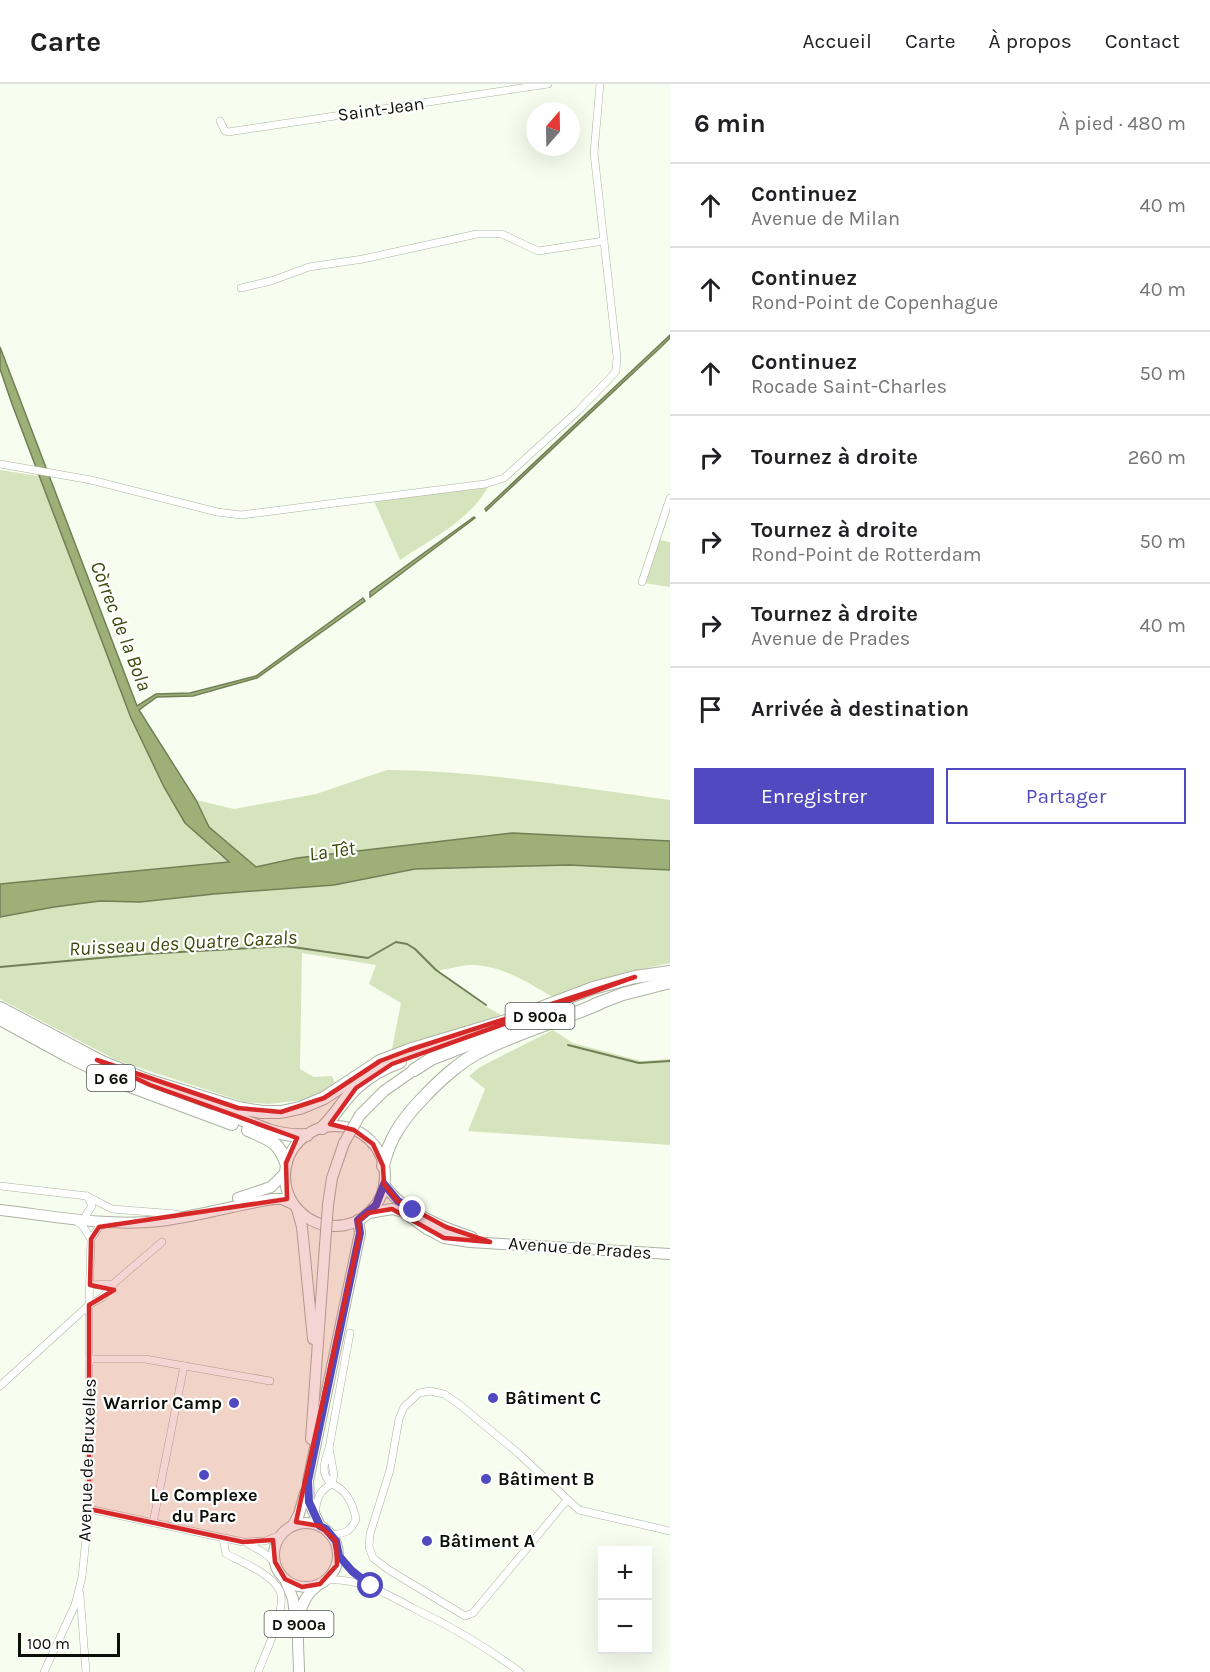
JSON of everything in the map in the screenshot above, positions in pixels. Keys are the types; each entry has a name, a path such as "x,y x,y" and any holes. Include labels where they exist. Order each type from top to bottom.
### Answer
{"highway":[{"path":"97,1059 147,1080 238,1108 281,1112 300,1108 324,1098 380,1061 399,1054 509,1020 593,988 635,977 670,972"},
{"name":"D 900a","path":"414,1070 431,1059 570,1005 646,978 670,972"},
{"path":"322,1128 335,1117 356,1088 392,1064 473,1038 635,977"},
{"name":"D 900a","path":"414,1070 623,994 670,982"},
{"path":"384,1166 388,1146 397,1129 439,1081 459,1065 484,1049 600,1003"},
{"name":"D 66","path":"0,1008 122,1073 229,1118 276,1143 282,1150 285,1168"},
{"name":"D 66","path":"0,1019 127,1085 277,1133 291,1136 307,1135"}],"main road":[{"name":"D 900a","path":"317,1520 309,1502 308,1481 328,1205 332,1178 344,1143 360,1115 384,1091 414,1070"},
{"path":"0,1205 86,1215 176,1214 257,1193 271,1187 285,1168 291,1151 307,1135 322,1128 338,1126 361,1134 373,1144 384,1166 384,1184 376,1205 358,1220 340,1225 321,1224 305,1216 295,1206 282,1199 160,1221 74,1220 0,1210"},
{"path":"285,1168 286,1189 302,1227 315,1384"},
{"name":"Avenue de Prades","path":"384,1184 398,1201 413,1210 470,1237 490,1242"},
{"name":"Avenue de Prades","path":"368,1213 392,1209 403,1212 444,1238 470,1242 670,1254"},
{"path":"308,1481 360,1233 358,1220"},
{"name":"D 900a","path":"293,1525 303,1503 308,1481"},
{"path":"317,1520 332,1535 339,1556 333,1573 323,1582 302,1587 285,1579 275,1562 276,1543 281,1535 293,1525 317,1520"},
{"name":"D 900a","path":"285,1579 295,1608 297,1672"},
{"name":"D 900a","path":"297,1672 300,1608 309,1592 323,1582"}],"street":[{"name":"Saint-Jean","path":"219,121 228,132 548,84"},
{"path":"0,464 56,473 130,489 217,512 241,515 485,484 504,478 578,411 616,371 617,357 594,153 600,84"},
{"path":"241,288 271,281 309,267 363,259 477,234 502,234 538,251 604,241"},
{"path":"642,582 670,498"},
{"path":"0,1186 87,1196 112,1209 176,1214"},
{"path":"86,1215 92,1206 87,1196"},
{"path":"74,1220 82,1225 91,1239 99,1227 108,1222"},
{"name":"Avenue de Bruxelles","path":"44,1672 80,1590 88,1509 91,1239"},
{"path":"0,1386 162,1242"},
{"path":"90,1285 113,1284"},
{"path":"317,1520 320,1492 332,1484 334,1475 329,1448 350,1333"},
{"path":"89,1359 145,1359 270,1382"},
{"path":"153,1523 184,1366"},
{"path":"567,1500 473,1614 465,1616 389,1570 373,1558 369,1547 370,1534 390,1470 399,1419 404,1407 419,1393 430,1391 444,1394 460,1405 518,1453 579,1510 670,1531"},
{"path":"332,1484 346,1494 356,1518 352,1528 345,1533 332,1535"},
{"path":"88,1509 243,1542 265,1541 281,1535"},
{"path":"223,1538 226,1554 257,1570 280,1591 281,1609 258,1672"},
{"path":"243,1542 263,1552 275,1562"},
{"path":"339,1556 352,1571 371,1586 456,1629 520,1672"},
{"path":"323,1582 352,1581 371,1586"},
{"path":"80,1590 87,1672"}],"highlighted area":[{"path":"635,977 392,1064 356,1088 330,1124 354,1130 373,1144 383,1166 384,1184 398,1201 446,1227 490,1242 444,1238 392,1209 368,1213 358,1221 360,1233 296,1522 320,1526 336,1541 337,1565 320,1584 302,1587 285,1579 275,1562 273,1540 243,1542 89,1509 89,1305 114,1290 90,1285 91,1239 99,1227 287,1199 286,1163 297,1138 150,1085 97,1060 238,1108 281,1112 324,1098 380,1061"}],"shaded area":[{"path":"670,335 662,346 486,511 485,509"},
{"name":"La Têt","path":"0,347 137,706 156,694 190,693 256,676 363,598 365,601 257,678 193,696 157,697 139,710 196,800 209,827 256,867 297,858 513,833 670,841 670,870 570,865 415,869 334,885 140,902 100,901 0,917 0,884 229,862 185,823 164,787 131,718 12,404 0,369"},
{"path":"0,470 39,476 131,718 216,853 230,863 0,884"},
{"path":"488,487 480,499 460,519 400,560 374,501"},
{"path":"475,518 370,597 370,592"},
{"path":"653,539 670,542 670,587 638,582"},
{"path":"387,770 458,773 670,800 670,841 512,833 297,858 256,867 209,827 196,800 234,809 316,794"},
{"path":"570,865 670,870 670,963 620,974 555,998 514,976 492,968 469,965 437,971 485,1006 503,1016 392,1049 401,1003 369,984 376,965 302,953 300,1069 314,1077 332,1076 336,1085 305,1100 269,1104 244,1102 116,1060 0,999 0,917 101,901 140,902 334,885 415,869"},
{"path":"553,1030 573,1043 641,1061 670,1059 670,1145 468,1131 485,1089 469,1076 480,1067"}],"waterway":[{"name":"Ruisseau des Quatre Cazals","path":"0,967 144,954 286,946 368,958 396,942 407,944 415,949 436,970 486,1005"},
{"name":"Ruisseau des Quatre Cazals","path":"568,1045 639,1063 670,1061"}],"place":[{"name":"Bâtiment C","path":"493,1398"},
{"name":"Warrior Camp","path":"234,1403"},
{"name":"Le Complexe du Parc","path":"204,1475"},
{"name":"Bâtiment B","path":"486,1479"},
{"name":"Bâtiment A","path":"427,1541"}],"route":[{"path":"371,1586 352,1571 339,1556 336,1541 326,1529 320,1526 309,1502 308,1481 360,1233 358,1220 376,1205 384,1184 398,1201 413,1210"}],"water label":[{"name":"Còrrec de la Bola","path":"121,626"}]}
